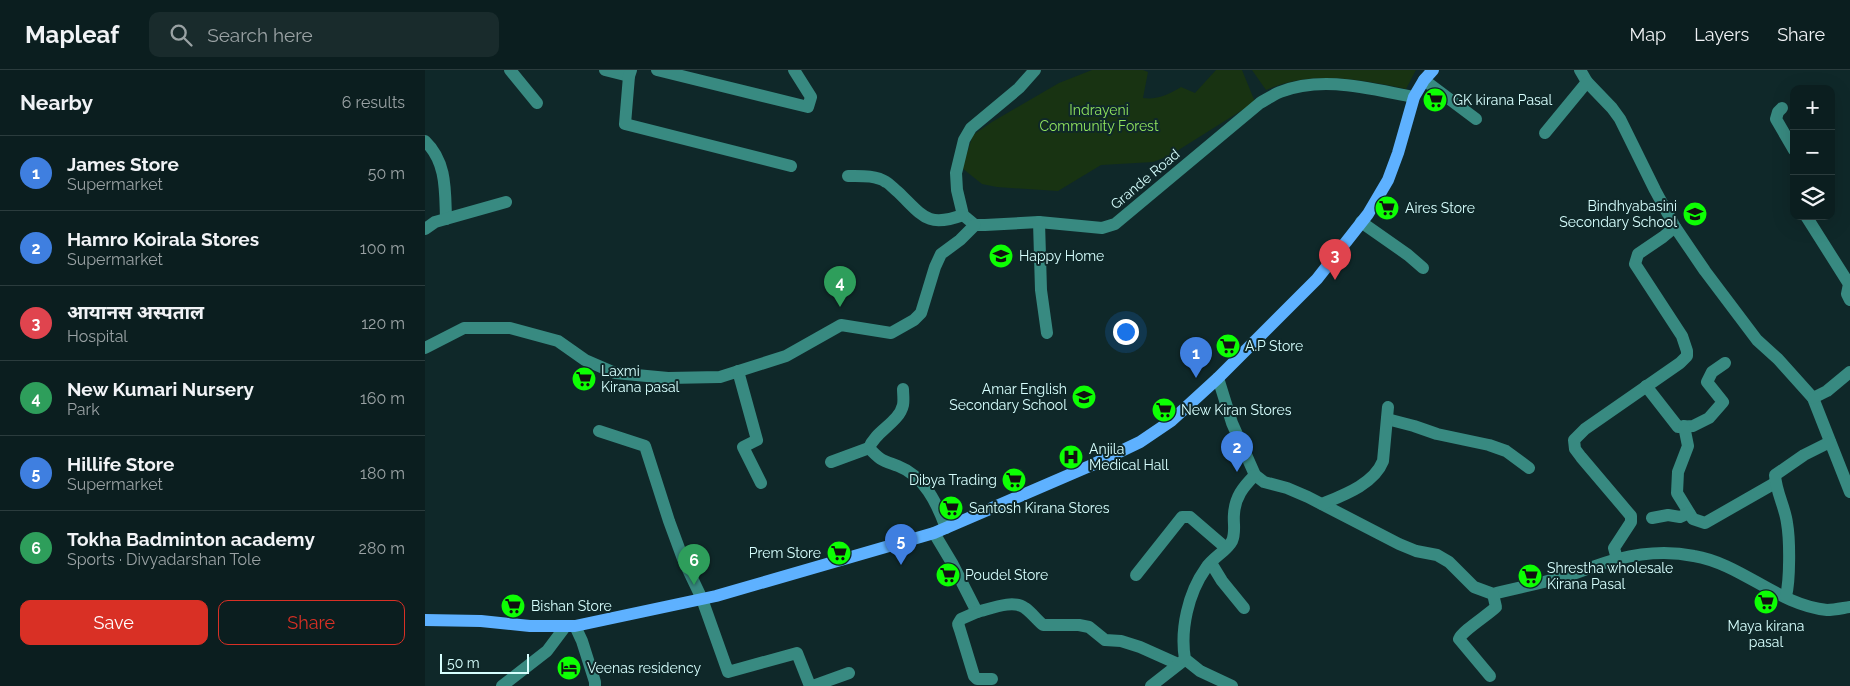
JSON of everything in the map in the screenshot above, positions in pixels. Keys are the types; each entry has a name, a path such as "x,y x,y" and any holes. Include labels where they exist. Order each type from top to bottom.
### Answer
{"main road":[{"path":"425,620 481,621 570,627 702,599 934,533 1141,442 1171,421 1218,378 1317,279 1361,222 1388,180 1414,97 1423,80 1433,70"}],"street":[{"path":"510,70 537,103"},
{"path":"605,70 630,73 625,124 791,166"},
{"path":"657,70 808,107 811,97 794,70"},
{"path":"425,348 464,328 511,328 558,341 585,360 615,373 668,378 720,377 786,356 841,325 891,333 914,320 921,313 935,266 941,254 960,240 975,224 963,215 957,190 956,173 964,140 971,128 1006,100 1035,70"},
{"path":"1580,70 1587,82 1620,119 1675,227 1705,272 1757,340 1778,359 1813,398 1850,492"},
{"path":"1423,80 1476,119"},
{"path":"1545,133 1587,82"},
{"name":"Grande Road","path":"975,224 1039,222 1101,228 1115,224 1260,103 1279,92 1297,87 1322,84 1343,85 1414,97"},
{"path":"1782,108 1776,120 1790,143"},
{"path":"425,141 438,158 442,167 445,219"},
{"path":"849,176 862,176 886,181 920,215 935,222 948,221 963,215"},
{"path":"425,229 435,222 506,202"},
{"path":"1808,220 1849,284 1847,294 1850,300"},
{"path":"1039,222 1041,290 1047,332"},
{"path":"1361,222 1408,254 1423,268"},
{"path":"1617,559 1614,548 1631,522 1631,516 1575,449 1574,440 1585,429 1680,363 1687,356 1682,336 1635,264 1638,254 1675,227"},
{"path":"1645,386 1678,427 1693,426 1709,418 1723,402 1707,382 1712,372 1725,363"},
{"path":"738,371 757,440 743,447 761,483"},
{"path":"1813,398 1827,391 1850,372"},
{"path":"1218,378 1232,423 1255,475 1264,482 1287,488 1322,504 1399,544 1416,551 1437,555 1449,562 1474,587 1493,594 1567,576 1617,559 1650,554 1693,555 1713,560 1735,569 1756,582 1804,605 1829,610 1850,607"},
{"path":"831,462 869,448 872,440 898,415 903,406 903,389"},
{"path":"1322,504 1355,489 1377,472 1383,461 1388,413 1414,426 1437,434 1489,445 1506,451 1529,468"},
{"path":"1684,426 1688,446 1678,472 1677,493 1693,519 1705,522 1775,483"},
{"path":"599,431 645,446 683,559 702,599 728,672 797,653 811,686 849,673"},
{"path":"1786,596 1788,585 1787,523 1775,483 1775,475 1804,455 1830,442"},
{"path":"869,448 885,462 898,466 915,476 927,489 939,507 946,528"},
{"path":"1151,686 1181,662 1186,617 1193,591 1206,567 1232,542 1235,530 1234,514 1237,499 1243,488 1255,475"},
{"path":"1652,518 1668,515 1680,517 1689,513"},
{"path":"1136,575 1182,517 1190,517 1226,548"},
{"path":"934,533 977,612"},
{"path":"1211,563 1243,608"},
{"path":"1490,676 1459,639 1461,634 1496,607 1493,594"},
{"path":"992,679 977,679 974,676 958,624 961,619 977,612 1019,605 1025,608 1043,625 1079,624 1089,627 1105,640 1121,641 1181,662 1232,686"},
{"path":"501,686 547,651 570,627 582,641 595,686"}],"green space":[{"name":"Indrayeni Community Forest","path":"1092,70 1143,70 1148,72 1143,98 1153,98 1163,96 1181,87 1195,93 1216,70 1242,70 1255,102 1169,156 1153,162 1101,165 1058,191 997,187 982,184 962,168 973,135 1059,83"},
{"path":"1252,70 1416,70 1406,89 1370,82 1318,78 1283,84 1266,90"}],"place":[{"name":"GK kirana Pasal","path":"1435,100"},
{"name":"Aires Store","path":"1387,208"},
{"name":"Bindhyabasini Secondary School","path":"1695,214"},
{"name":"Happy Home","path":"1001,256"},
{"name":"आयानस अस्पताल","path":"1335,280"},
{"name":"New Kumari Nursery","path":"840,307"},
{"name":"A.P Store","path":"1228,346"},
{"name":"James Store","path":"1196,378"},
{"name":"Laxmi Kirana pasal","path":"584,379"},
{"name":"Amar English Secondary School","path":"1084,397"},
{"name":"New Kiran Stores","path":"1164,410"},
{"name":"Anjila Medical Hall","path":"1071,457"},
{"name":"Hamro Koirala Stores","path":"1237,472"},
{"name":"Dibya Trading","path":"1014,480"},
{"name":"Santosh Kirana Stores","path":"951,508"},
{"name":"Prem Store","path":"839,553"},
{"name":"Hillife Store","path":"901,565"},
{"name":"Poudel Store","path":"948,575"},
{"name":"Shrestha wholesale Kirana Pasal","path":"1530,576"},
{"name":"Tokha Badminton academy","path":"694,585"},
{"name":"Maya kirana pasal","path":"1766,602"},
{"name":"Bishan Store","path":"513,606"},
{"name":"Veenas residency","path":"569,668"}]}
